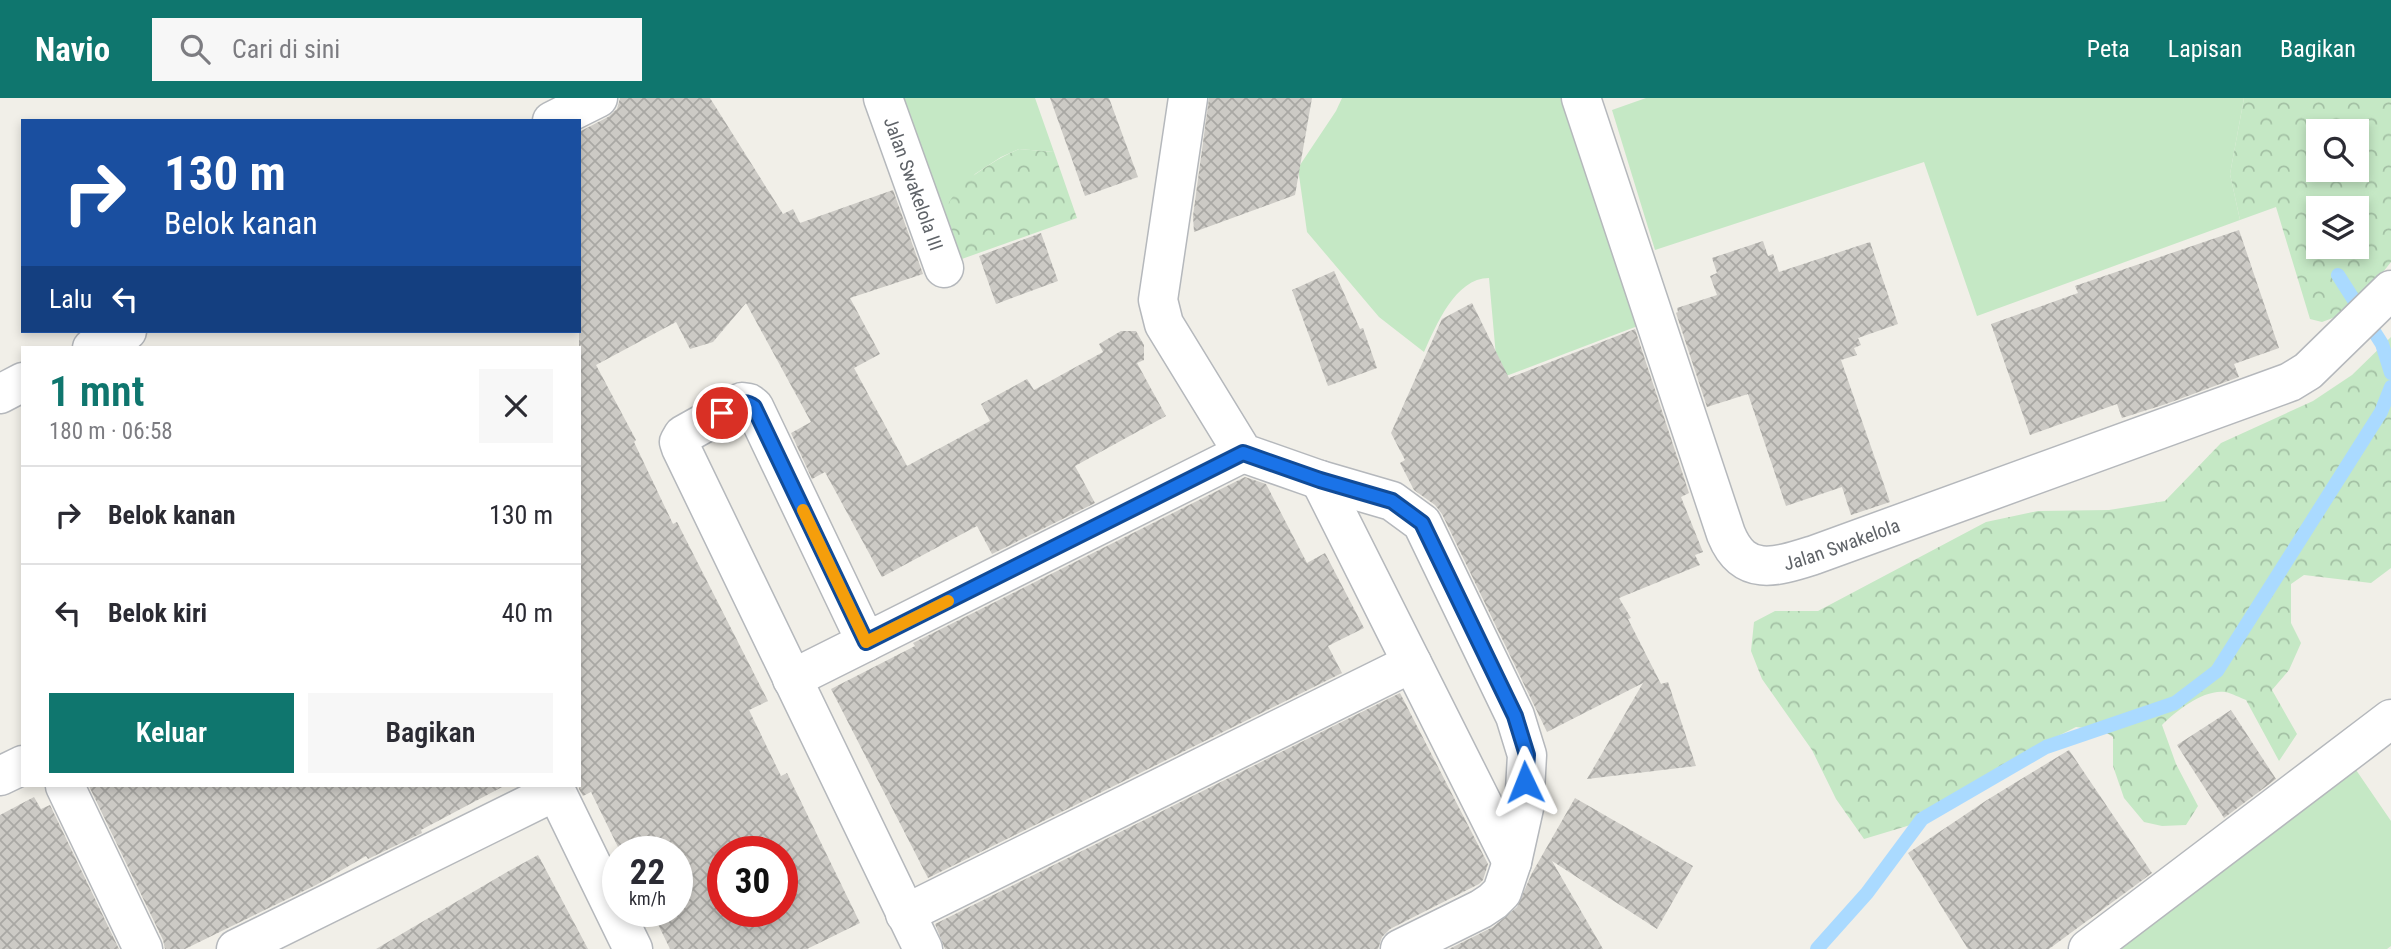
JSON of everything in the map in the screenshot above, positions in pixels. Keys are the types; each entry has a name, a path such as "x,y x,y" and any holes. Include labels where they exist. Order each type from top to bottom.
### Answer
{"street":[{"path":"556,119 598,98"},
{"name":"Jalan Swakelola III","path":"883,98 944,268"},
{"path":"1188,98 1158,300 1164,324 1243,453 1392,501 1422,523 1515,716 1527,755 1524,808 1502,892 1493,901 1400,949"},
{"name":"Jalan Swakelola","path":"1581,98 1726,534 1732,549 1745,561 1759,566 1814,555 2290,382 2308,371 2374,306"},
{"path":"96,346 123,333"},
{"path":"0,394 21,383"},
{"path":"866,642 754,407 742,402 683,435 679,442 923,949"},
{"path":"792,679 1243,453"},
{"path":"1320,480 1512,862"},
{"path":"905,914 1412,663"},
{"path":"2088,949 2391,719"},
{"path":"0,776 21,766"},
{"path":"65,787 144,949"},
{"path":"236,949 555,788 633,949"}],"green space":[{"path":"900,98 1035,98 1054,152 1019,149 1001,157 975,174 945,222"},
{"path":"1342,98 1566,98 1643,324 1498,379 1489,278 1466,286 1448,305 1424,352 1379,317 1307,232 1298,168"},
{"path":"1646,98 2244,98 2230,174 2240,220 1977,316 1924,162 1655,250 1612,110"},
{"path":"2244,98 2391,98 2391,262 2360,301 2341,315 2322,322 2310,319 2276,207 2240,220 2230,174"},
{"path":"1019,149 1054,152 1077,218 959,260 945,224 945,212 949,202 976,174"},
{"path":"2391,337 2391,568 2371,583 2304,575 2291,584 2291,623 2301,643 2289,670 2272,690 2297,734 2279,761 2246,700 2217,692 2191,702 2162,725 2176,764 2198,806 2186,825 2162,826 2144,822 2124,798 2113,766 2113,737 2102,730 2076,727 2044,743 1927,820 1864,839 1836,799 1812,750 1762,679 1751,651 1754,622 1775,611 1818,611 1986,522 2038,511 2109,510 2165,501 2221,443 2313,401 2352,375"},
{"path":"2354,767 2391,821 2391,946 2387,949 2117,949"}],"building":[{"path":"620,98 710,98 783,214 793,209 800,223 893,190 923,274 850,298 880,354 854,368 907,466 990,421 981,404 1027,379 1034,390 1103,352 1099,344 1121,331 1136,331 1144,345 1144,360 1137,363 1166,416 1075,466 1095,503 992,554 977,526 882,577 825,472 812,479 791,433 811,422 746,303 713,342 690,349 676,322 596,365 636,440 634,442 673,524 677,522 768,701 749,710 781,776 787,773 860,923 807,949 670,949 659,927 693,927 693,836 613,836 591,792 583,796 579,789 581,131 608,117 617,109"},
{"path":"1050,98 1109,98 1138,177 1085,196"},
{"path":"1209,98 1312,98 1295,195 1194,232 1193,216"},
{"path":"2239,230 2279,348 2234,364 2239,377 2166,404 2122,418 2117,404 2030,435 1991,324 2078,293 2075,286"},
{"path":"1041,233 1058,281 996,304 979,256"},
{"path":"1763,241 1768,256 1773,254 1779,272 1870,242 1898,324 1858,338 1861,345 1854,348 1857,355 1841,360 1890,502 1851,515 1842,487 1786,506 1748,394 1707,407 1676,313 1677,308 1717,295 1710,276 1717,273 1712,258"},
{"path":"1334,271 1360,329 1363,328 1377,368 1328,386 1292,290"},
{"path":"1472,303 1509,378 1635,329 1689,493 1681,497 1703,552 1695,555 1700,565 1619,598 1661,684 1668,682 1696,766 1587,779 1643,683 1547,732 1442,514 1435,505 1414,490 1400,463 1405,460 1391,433 1442,319"},
{"path":"1245,477 1266,484 1307,563 1325,553 1364,628 1328,646 1342,673 928,878 831,689 915,646 913,643"},
{"path":"1400,693 1488,864 1479,884 1390,929 1382,937 1378,949 945,949 935,924"},
{"path":"2231,710 2276,779 2224,818 2177,745"},
{"path":"2069,750 2152,873 2049,949 1968,949 1908,853"},
{"path":"89,787 502,787 421,830 422,833 368,859 366,856 316,885 185,949 165,949"},
{"path":"34,797 41,809 50,805 119,949 0,949 0,815"},
{"path":"1575,798 1693,866 1657,929 1552,861 1603,949 1449,949 1493,927 1517,907 1532,873"},
{"path":"538,855 588,949 376,949 507,872"}],"waterway":[{"path":"2338,275 2382,344 2391,373"},
{"path":"1817,949 1867,893 1922,819 2046,747 2175,703 2217,671 2381,412 2391,387"}],"slow traffic":[{"path":"803,510 866,642 948,601"}],"route":[{"path":"722,413 742,402 754,407 866,642 1243,453 1392,501 1422,523 1515,716 1527,755 1525,782"}]}
